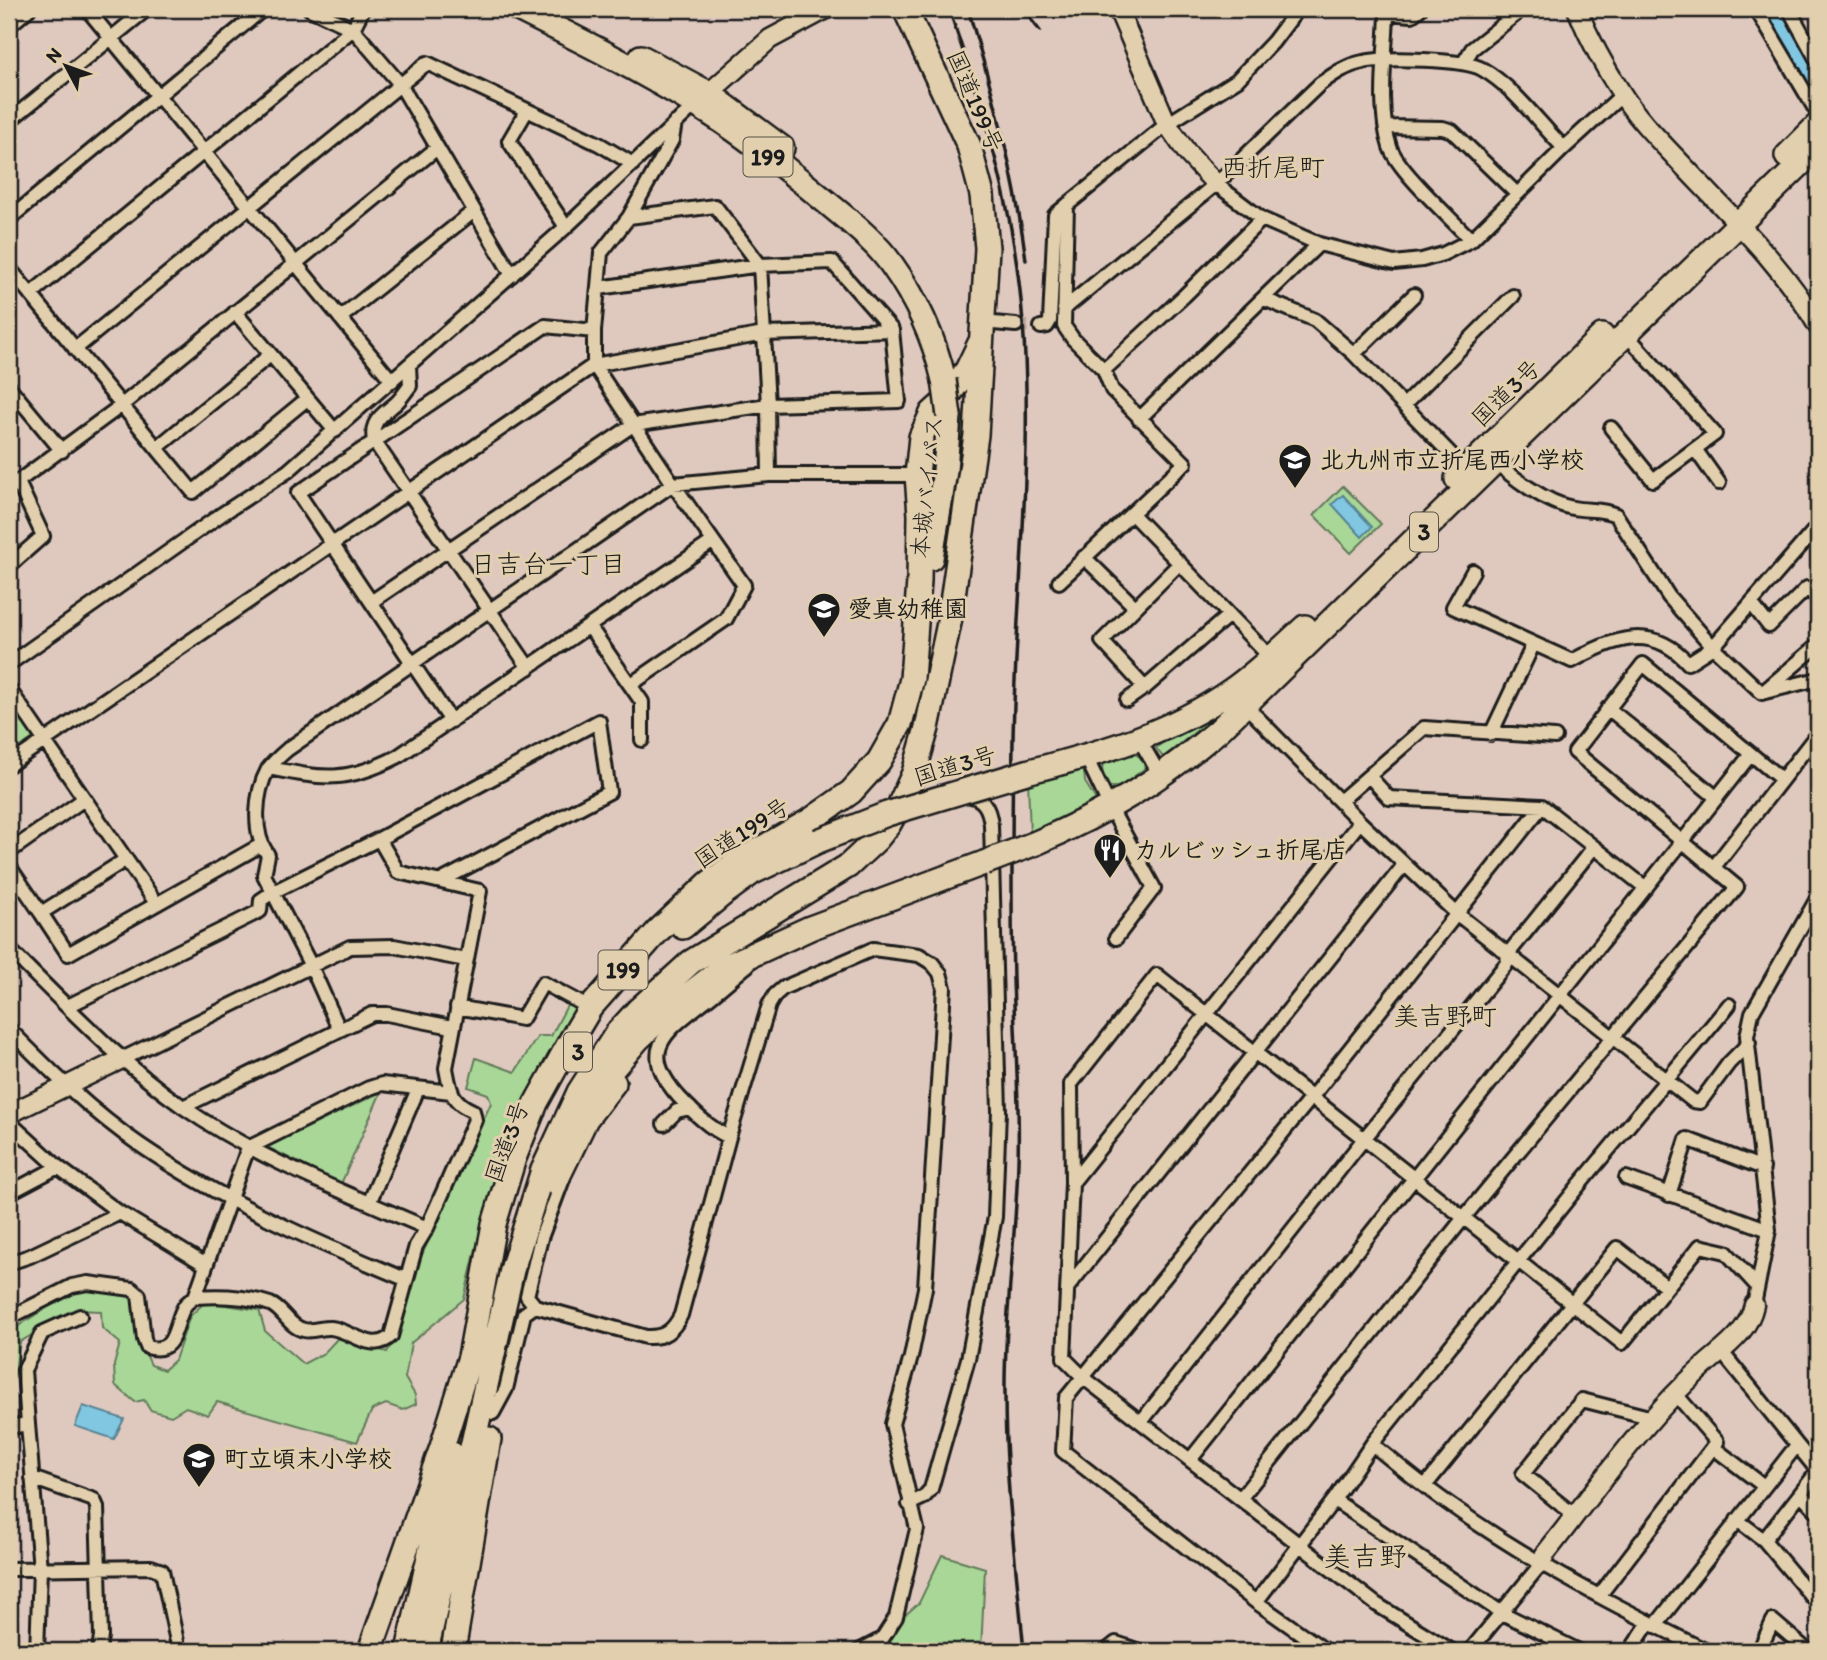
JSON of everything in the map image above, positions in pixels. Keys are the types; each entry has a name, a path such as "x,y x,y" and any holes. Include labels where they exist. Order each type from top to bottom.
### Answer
{"highway":[{"name":"本城バイパス","path":"518,9 702,99"},
{"name":"本城バイパス","path":"548,9 702,99 852,223 891,263 909,291 950,373 951,407 945,471 912,679"},
{"name":"国道199号","path":"543,1170 579,1092 617,1033 646,1002 691,962 848,866 889,824 907,790 920,754 949,623 976,435 987,248 986,220 970,146 905,9"},
{"name":"国道3号","path":"1777,177 1818,125"},
{"name":"国道3号","path":"426,1651 512,1270 543,1170 597,1084 638,1039 669,1010 723,968 810,928 1036,843 1111,808 1161,777 1238,698 1734,218 1777,177 1818,147"},
{"name":"国道3号","path":"408,1651 445,1491 470,1357 526,1162 547,1107 579,1048 606,1008 666,943 723,894 753,873 818,841 887,814 1086,757 1139,739 1193,713 1238,698 1270,658 1466,470 1490,456 1626,334 1734,218"},
{"name":"国道199号","path":"470,1357 494,1224 514,1158 536,1103 590,1008 658,931 709,883 754,851 833,806 867,777 891,743 900,724 912,679 920,545 917,475 923,429 932,413 951,407 980,340"},
{"name":"本城バイパス","path":"907,790 918,751 960,475 963,422 951,407"},
{"path":"453,1651 493,1413 536,1239 549,1197 581,1127 619,1061 636,1023 699,969 832,878"},
{"path":"581,1127 635,1053 699,994 755,958 813,930 875,905"},
{"path":"370,1651 443,1447 470,1357"}],"street":[{"path":"9,26 29,9"},
{"path":"87,9 392,381"},
{"path":"9,121 147,9"},
{"path":"9,219 262,9"},
{"path":"310,9 353,29 401,84 512,275"},
{"path":"31,294 353,29 363,9"},
{"path":"9,664 222,514 288,471 566,227 675,122 770,39 825,9"},
{"path":"1118,9 1167,124 1188,154 1216,184 1262,219 1319,244 1394,263 1422,260 1443,254 1471,240 1622,95"},
{"path":"1041,327 1047,326 1050,321 1055,215 1167,124 1237,80 1273,42 1298,9"},
{"path":"1420,9 1412,15 1386,11 1383,111 1390,148 1402,167 1471,240"},
{"path":"1464,62 1472,49 1519,9"},
{"path":"1577,9 1622,95 1654,135 1767,254 1802,299 1818,326"},
{"path":"1756,9 1818,114"},
{"path":"1789,9 1818,62"},
{"path":"1064,310 1216,184 1329,77 1339,70 1363,62 1464,62 1480,68 1499,81 1564,148"},
{"path":"75,349 427,63 598,144 633,164"},
{"path":"526,112 509,141 566,227"},
{"path":"630,685 726,619 744,585 712,542 594,365 594,331 601,253 629,217 672,140 675,122"},
{"path":"1386,127 1443,128 1452,131 1517,194"},
{"path":"9,566 43,536 13,485 122,405 437,148"},
{"path":"1059,582 1185,464 1112,390 1104,370 1064,326 1067,205"},
{"path":"629,217 715,206 760,265 769,475"},
{"path":"340,318 474,211"},
{"path":"1104,370 1262,219"},
{"path":"1139,419 1319,244"},
{"path":"371,602 633,425 768,405 899,401 892,330 832,262 760,265 599,288"},
{"path":"9,268 193,492 306,399"},
{"path":"1354,354 1413,295"},
{"path":"1404,405 1513,296"},
{"path":"1264,299 1315,320 1354,354 1466,470"},
{"path":"235,312 335,431"},
{"path":"451,721 298,493 545,326 594,331"},
{"path":"980,340 1016,326"},
{"path":"9,765 594,365 764,334 892,330"},
{"path":"1611,428 1653,480 1716,434 1626,334"},
{"path":"158,447 270,355"},
{"path":"409,366 410,386 397,402 377,418 372,431 374,441 529,668"},
{"path":"9,387 62,451"},
{"path":"1695,449 1719,483"},
{"path":"1490,456 1550,500 1572,508 1604,509 1616,515 1669,597 1713,647 1762,693"},
{"path":"339,1029 264,875 268,855 261,845 258,803 260,790 269,768 288,749 489,608 673,484 769,475 917,475"},
{"path":"1132,514 1270,658"},
{"path":"1473,571 1453,607 1533,645 1572,661 1612,641 1651,639 1677,650 1688,663 1713,647 1818,526"},
{"path":"269,768 303,775 347,777 372,770 397,757 451,721 712,542"},
{"path":"1084,557 1134,606"},
{"path":"1145,688 1102,641 1134,606 1180,563"},
{"path":"1751,603 1769,626 1807,588 1818,598"},
{"path":"1127,700 1145,688 1229,615"},
{"path":"589,626 642,702 642,740"},
{"path":"1491,734 1533,645"},
{"path":"1762,693 1818,645"},
{"path":"1240,1499 1475,1204 1737,887 1574,751 1643,664 1782,779"},
{"path":"1762,693 1818,679"},
{"path":"9,689 156,903"},
{"path":"1238,698 1360,822 1456,913 1693,1101 1700,1102 1729,1063 1749,1043"},
{"path":"1608,708 1717,798"},
{"path":"68,1006 260,911 261,900 273,892 379,839 599,721 609,792 441,881"},
{"path":"1340,801 1424,728 1555,737"},
{"path":"1714,867 1818,733"},
{"path":"1139,739 1161,777"},
{"path":"1191,1461 1751,754"},
{"path":"1086,757 1154,888 1116,937"},
{"path":"1370,777 1389,798 1542,806 1646,888"},
{"path":"907,790 976,797 988,808 991,825 999,1111 995,1217 968,1359 931,1489 924,1497 909,1504"},
{"path":"9,852 84,799"},
{"path":"1326,1651 1256,1602 1063,1451 1066,1398 1311,1098 1542,806"},
{"path":"1072,1183 1360,822"},
{"path":"195,1297 227,1295 273,1305 292,1324 304,1330 330,1328 376,1344 391,1336 416,1246 427,1228 475,1120 473,1111 460,1106 451,1092 446,1068 480,891 398,872 379,839"},
{"path":"9,866 68,954 261,845"},
{"path":"1140,1422 1507,963 1508,954 1594,847"},
{"path":"41,914 125,860"},
{"path":"1067,1287 1404,865"},
{"path":"1470,1651 1674,1392 1742,1332 1752,1315 1769,1230 1747,1036 1752,1013 1818,897"},
{"path":"9,1114 350,947 394,946 466,960"},
{"path":"581,1127 541,1238 527,1296 535,1306 658,1338 668,1334 681,1315 729,1137 769,1005 775,995 783,988 873,948 919,955 932,963 940,973 944,988 925,1288 911,1357 892,1424 917,1529 896,1617 882,1639 859,1651"},
{"path":"9,949 122,1059 183,1107 248,1148 427,1228"},
{"path":"729,1137 715,1131 690,1108 667,1082 660,1070 658,1058 666,1033 755,958"},
{"path":"1452,1651 1376,1604 1084,1378 1064,1358 1072,1183 1071,1084 1157,975 1622,1343 1700,1246 1726,1252 1757,1286"},
{"path":"457,1007 522,1019 543,983 590,1008"},
{"path":"1256,1602 1335,1500 1372,1444 1517,1262 1729,1005"},
{"path":"183,1107 372,1014 387,1014 452,1027"},
{"path":"9,1029 67,1087 139,1145 230,1200 312,1240 405,1279"},
{"path":"9,1318 72,1286 88,1283 132,1289 139,1295 144,1339 148,1347 165,1347 173,1338 185,1306 195,1297 248,1148 382,1084 451,1092"},
{"path":"369,1203 418,1089"},
{"path":"664,1124 677,1111 690,1108"},
{"path":"9,1122 58,1167 120,1213 206,1265"},
{"path":"1669,1195 1687,1139 1763,1168"},
{"path":"9,1193 58,1167"},
{"path":"1626,1178 1769,1230"},
{"path":"9,1263 30,1256 120,1213"},
{"path":"1425,1486 1617,1248 1667,1287"},
{"path":"493,1413 506,1389 524,1314 535,1306"},
{"path":"37,1651 40,1569 24,1370 42,1333 79,1316"},
{"path":"1721,1351 1818,1471 1764,1541"},
{"path":"1599,1596 1717,1442 1674,1392"},
{"path":"1575,1516 1522,1474 1582,1400 1653,1418"},
{"path":"9,1427 28,1424"},
{"path":"1372,1444 1462,1513 1541,1564 1651,1625 1707,1651"},
{"path":"1630,1651 1797,1445"},
{"path":"1714,1448 1764,1486"},
{"path":"32,1478 94,1500 97,1507 101,1636 99,1651"},
{"path":"1801,1494 1818,1512"},
{"path":"1335,1500 1502,1613 1579,1651"},
{"path":"1737,1520 1764,1541 1818,1604"},
{"path":"9,1569 151,1567 162,1571 179,1651"},
{"path":"1759,1651 1773,1621 1808,1651"},
{"path":"1106,1651 1116,1643 1140,1651"}],"green space":[{"path":"1343,486 1381,524 1351,553 1314,515"},
{"path":"9,701 33,738 9,755"},
{"path":"1225,708 1165,756 1156,748 1166,740"},
{"path":"1134,754 1142,759 1144,769 1120,787 1110,787 1104,781 1102,767 1105,763"},
{"path":"1084,771 1085,782 1096,800 1030,835 1028,780"},
{"path":"573,994 585,1000 530,1089 486,1207 464,1299 411,1343 405,1378 415,1395 416,1404 403,1410 386,1404 372,1410 357,1442 217,1402 208,1415 186,1407 171,1416 150,1410 144,1400 135,1402 115,1385 114,1365 120,1343 102,1328 101,1311 75,1310 20,1342 14,1376 9,1385 9,1332 74,1290 88,1288 131,1296 136,1302 138,1337 151,1365 164,1370 175,1360 190,1316 205,1302 259,1310 265,1331 303,1364 324,1353 338,1338 387,1352 397,1335 415,1270 491,1103 488,1094 468,1087 476,1058 515,1072 538,1036 551,1036"},
{"path":"381,1092 341,1184 267,1147"},
{"path":"942,1555 985,1568 981,1651 840,1651 885,1633 919,1603"}],"water":[{"path":"1760,9 1784,9 1818,73 1818,106"},
{"path":"1343,495 1372,527 1362,537 1332,504"},
{"path":"83,1406 124,1419 114,1439 75,1426"}],"tunnel":[{"path":"1016,325 1041,327"}],"railway":[{"path":"949,9 981,107 1007,206 1024,332 1026,448 1015,681 1012,829 1018,1139 1005,1394 1009,1491 1024,1651"},
{"path":"968,9 1002,133 1026,260"},
{"path":"1023,9 1040,31"}],"place":[{"name":"北九州市立折尾西小学校","path":"1295,490"},
{"name":"愛真幼稚園","path":"824,639"},
{"name":"カルビッシュ折尾店","path":"1110,880"},
{"name":"町立頃末小学校","path":"199,1489"}],"district":[{"name":"西折尾町","path":"1273,167"},
{"name":"日吉台一丁目","path":"548,564"},
{"name":"美吉野町","path":"1445,1016"},
{"name":"美吉野","path":"1365,1556"}]}
